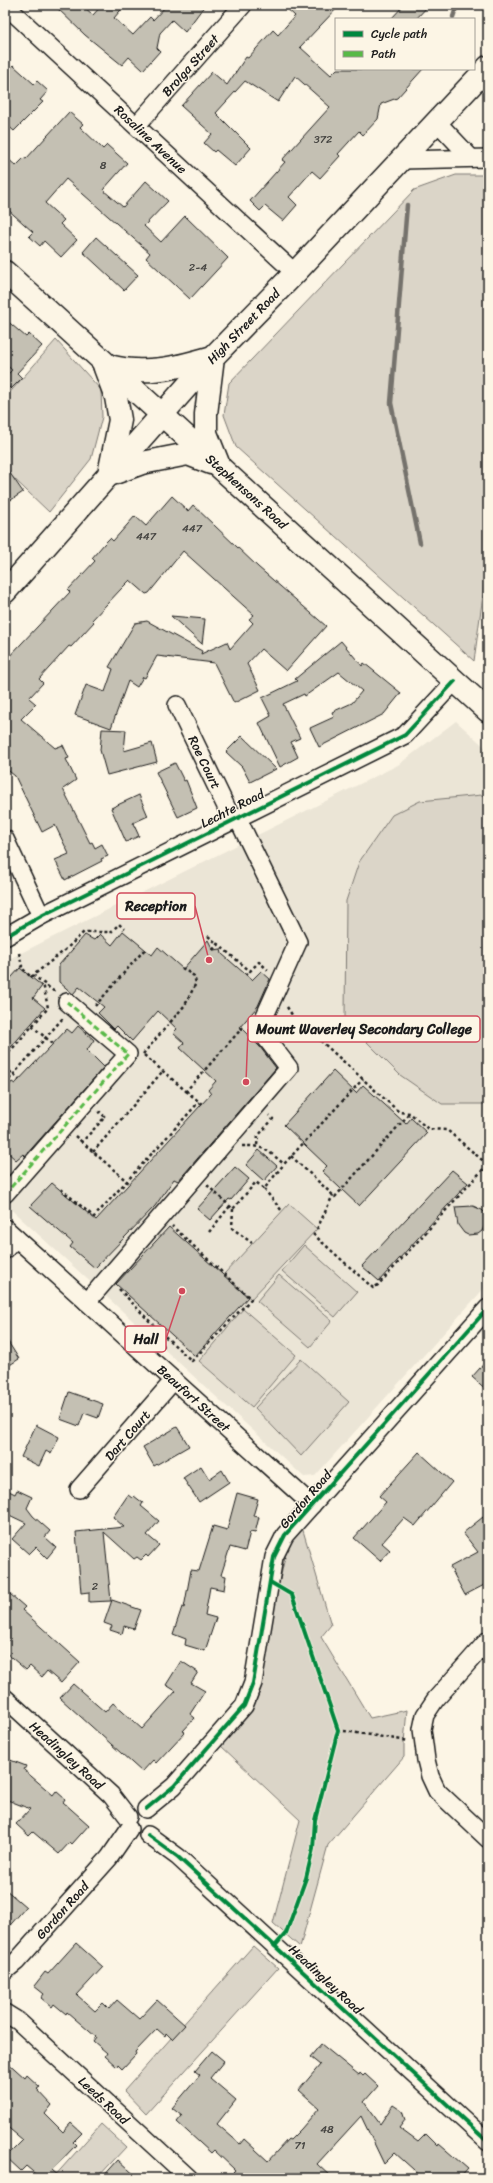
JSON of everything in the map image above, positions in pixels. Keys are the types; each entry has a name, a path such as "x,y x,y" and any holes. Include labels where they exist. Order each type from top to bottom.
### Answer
{"main road":[{"name":"High Street Road","path":"5,592 213,357 295,273 488,67"},
{"name":"Stephensons Road","path":"5,272 104,365 220,466 488,711"},
{"path":"109,475 120,420 116,397 104,365 135,370 156,370 179,366 213,357 206,414 206,433 220,466"},
{"path":"109,475 142,462 188,454 220,466"}],"street":[{"name":"Rosaline Avenue","path":"5,5 137,125 295,273"},
{"name":"Brolga Street","path":"137,125 243,5"},
{"path":"437,122 471,158"},
{"path":"402,160 488,158"},
{"name":"Lechte Road","path":"5,937 41,916 235,818 406,735 455,680"},
{"name":"Roe Court","path":"88,1302 289,1068 259,1030 298,942 177,705"},
{"path":"5,840 41,916"},
{"path":"5,1194 74,1131 128,1054 75,1009"},
{"name":"Beaufort Street","path":"9,1238 88,1302 312,1505"},
{"name":"Gordon Road","path":"5,1980 10,1967 236,1718 249,1695 274,1557 285,1535 488,1308"},
{"name":"Dart Court","path":"79,1489 174,1380"},
{"path":"488,1640 435,1700 425,1715 422,1729 426,1760 430,1776 437,1791 488,1840"},
{"name":"Headingley Road","path":"5,1698 488,2142"},
{"name":"Leeds Road","path":"5,2003 12,2017 189,2178"}],"path":[{"path":"32,976 65,950 84,932 111,932 119,924 124,929"},
{"path":"208,936 250,971"},
{"path":"213,950 218,943"},
{"path":"5,1084 75,1009 145,949"},
{"path":"19,953 22,966 21,968 50,988"},
{"path":"246,975 259,962"},
{"path":"182,968 194,976 196,983 185,1005 143,1054 162,1072 202,1104"},
{"path":"5,1057 48,1008 43,983"},
{"path":"280,983 287,1007 296,1021 311,1032 362,1079 400,1112 410,1113 428,1129 447,1130 488,1165 378,1285 373,1288 313,1234"},
{"path":"32,1026 53,1044"},
{"path":"186,1092 234,1037"},
{"path":"5,1067 19,1080"},
{"path":"93,1152 162,1072"},
{"path":"264,1189 291,1156 362,1079"},
{"path":"61,1189 94,1217 199,1102"},
{"path":"82,1142 105,1117 100,1112 95,1116"},
{"path":"291,1156 335,1197 410,1113"},
{"path":"74,1131 82,1142 130,1184"},
{"path":"241,1140 242,1146 257,1145 266,1149 284,1164"},
{"path":"203,1181 233,1209"},
{"path":"252,1243 232,1228 233,1209 256,1182 264,1189 282,1211"},
{"path":"317,1229 333,1195"},
{"path":"209,1232 230,1206"},
{"path":"114,1284 157,1330 192,1361 251,1299 170,1224"},
{"path":"157,1330 164,1347"},
{"path":"336,1723 338,1730 336,1738"},
{"path":"338,1730 411,1741"}],"shaded area":[{"path":"456,175 488,175 488,558 474,661 236,447 224,415 229,383 414,190"},
{"path":"56,340 101,390 102,417 91,459 49,512 5,470 5,398"},
{"path":"456,721 488,750 488,1284 315,1476 304,1477 5,1204 5,961 398,765"},
{"path":"482,795 488,798 488,1104 442,1104 400,1075 345,1020 346,901 359,862 392,815 420,801"},
{"path":"289,1204 317,1229 251,1299 224,1274"},
{"path":"304,1245 357,1292 335,1317 282,1271"},
{"path":"279,1275 332,1321 310,1347 257,1301"},
{"path":"243,1309 296,1355 252,1407 199,1361"},
{"path":"301,1359 349,1402 301,1456 255,1408"},
{"path":"302,1527 331,1625 321,1637 370,1718 407,1710 404,1757 328,1845 300,1947 273,1923 300,1820 220,1745 251,1709 288,1544"},
{"path":"253,1946 278,1968 146,2114 124,2091"},
{"path":"101,2124 126,2147 97,2178 53,2178"}],"building":[{"path":"54,5 82,5 93,15 102,5 125,5 114,18 133,35 150,17 153,20 167,5 205,5 185,32 172,20 160,33 157,48 160,51 143,70 129,57 122,65 85,35"},
{"path":"283,5 340,5 300,47 331,75 336,70 422,70 397,98 381,104 378,119 363,135 359,131 338,154 340,156 320,178 312,171 289,197 297,205 283,221 265,206 260,211 250,201 285,162 282,160 330,107 295,76 278,102 245,81 216,113 251,148 235,166 216,150 214,152 204,143 212,134 181,106 212,72 227,85 246,57 248,58 273,30 278,35 295,16"},
{"path":"404,5 429,5 417,18 392,18"},
{"path":"13,65 34,84 37,81 48,91 40,100 43,102 14,131 5,123 5,74"},
{"path":"69,112 83,124 80,127 103,149 107,145 127,163 103,190 123,207 146,181 168,201 144,226 161,242 185,216 228,258 190,299 146,258 150,253 66,179 45,203 64,220 60,224 77,240 61,257 44,241 40,246 29,236 33,232 5,207 5,156 16,166 24,158 26,159"},
{"path":"96,237 138,275 124,290 83,252"},
{"path":"5,319 26,337 29,334 42,346 17,373 22,378 11,389 5,383 5,377 12,370 5,364"},
{"path":"5,466 23,492 11,500 9,498 5,501"},
{"path":"172,496 188,511 193,505 258,567 326,626 286,671 261,649 247,664 260,690 234,703 214,663 157,656 145,678 143,677 137,687 128,681 111,728 75,715 86,685 105,692 113,669 109,667 135,623 147,621 202,651 201,654 227,642 230,649 253,623 249,619 254,615 183,551 149,593 146,594 130,580 92,620 94,622 71,647 69,646 39,679 43,683 29,698 36,704 21,719 55,748 63,745 69,758 66,759 76,780 63,789 90,843 92,842 95,848 102,844 108,856 101,859 102,861 65,880 55,860 69,854 55,825 42,832 15,776 5,768 5,661 70,592 68,590 95,561 92,558 110,538 113,541 135,516 146,526"},
{"path":"171,616 205,619 202,644"},
{"path":"341,641 362,666 364,663 401,693 384,714 319,747 310,728 334,717 332,712 352,703 362,691 339,672 305,696 304,694 283,704 300,738 291,742 298,757 280,767 259,723 271,716 262,698 297,681 295,679"},
{"path":"102,729 126,730 124,751 152,743 157,762 107,775 100,750"},
{"path":"242,736 276,769 250,782 242,767 226,752"},
{"path":"175,763 184,781 186,780 197,808 178,817 156,772"},
{"path":"139,795 148,816 133,823 139,836 126,842 111,808"},
{"path":"123,931 152,955 158,947 183,969 208,940 213,950 221,949 222,954 252,980 261,971 270,979 258,1006 240,1027 260,1047 276,1068 178,1181 174,1179 155,1206 95,1268 70,1247 73,1243 30,1206 52,1183 96,1220 211,1094 208,1090 216,1081 180,1048 184,1043 173,1033 177,1029 158,1011 132,1041 117,1026 114,1029 98,1013 104,1007 79,987 73,994 59,982 59,965 85,935 94,940 100,934 112,945"},
{"path":"20,968 42,986 33,998 45,1008 5,1054 5,973 11,978"},
{"path":"78,1026 94,1040 87,1050 104,1067 25,1156 23,1154 16,1160 5,1150 5,1090 12,1082 15,1084 67,1029 72,1033"},
{"path":"333,1071 356,1093 363,1085 406,1124 411,1118 427,1133 359,1206 322,1171 327,1166 284,1125"},
{"path":"259,1150 277,1166 264,1181 246,1165"},
{"path":"235,1167 249,1179 231,1200 229,1199 210,1220 197,1209"},
{"path":"452,1170 468,1183 379,1281 362,1266"},
{"path":"473,1206 485,1213 486,1223 482,1231 478,1234 468,1235 464,1233 458,1225 455,1207"},
{"path":"169,1227 248,1297 195,1356 116,1284"},
{"path":"5,1337 19,1359 5,1368"},
{"path":"488,1359 488,1391 472,1377"},
{"path":"69,1392 103,1404 98,1418 84,1413 79,1426 60,1419"},
{"path":"36,1425 59,1437 51,1454 46,1451 39,1466 21,1457"},
{"path":"177,1427 189,1446 154,1466 143,1447"},
{"path":"419,1452 452,1482 415,1526 404,1518 382,1543 390,1550 380,1561 354,1538 386,1502 379,1496"},
{"path":"201,1466 209,1479 222,1470 229,1482 199,1502 183,1478"},
{"path":"5,1489 15,1494 17,1490 32,1497 27,1508 33,1516 50,1531 45,1537 56,1547 47,1558 36,1547 29,1554 12,1539 26,1523 5,1513"},
{"path":"237,1493 258,1499 253,1516 259,1517 255,1533 250,1532 245,1551 230,1547 221,1575 226,1576 224,1590 210,1587 205,1615 216,1618 205,1651 185,1645 186,1639 173,1634 182,1607 184,1608 191,1570 199,1571 213,1526 227,1530"},
{"path":"128,1495 132,1498 134,1496 143,1503 141,1506 159,1521 147,1535 159,1545 148,1557 146,1555 141,1560 137,1557 134,1559 104,1532 111,1601 89,1602 89,1592 81,1593 76,1532 124,1527 113,1517"},
{"path":"483,1517 488,1524 488,1583 465,1595 450,1567 478,1552 463,1533"},
{"path":"10,1594 25,1607 22,1610 80,1662 61,1683 47,1671 42,1677 30,1666 26,1670 5,1652 5,1600"},
{"path":"112,1600 141,1610 134,1629 124,1626 122,1634 110,1630 112,1626 104,1623"},
{"path":"181,1661 198,1672 191,1683 205,1691 190,1714 195,1718 183,1731 185,1732 156,1763 153,1760 142,1772 60,1698 73,1684 105,1712 113,1703 142,1729 176,1691 166,1685"},
{"path":"5,1758 26,1766 24,1770 53,1795 56,1791 65,1799 63,1802 89,1825 72,1844 70,1842 59,1854 33,1832 29,1836 16,1824 30,1809 5,1799"},
{"path":"5,1889 26,1907 5,1931"},
{"path":"76,1943 103,1967 77,1995 95,2011 103,2003 109,2009 117,2000 139,2019 157,2000 185,2025 172,2039 166,2033 165,2036 157,2029 135,2052 136,2054 122,2069 118,2065 117,2067 105,2056 107,2053 93,2041 96,2037 67,2012 66,2014 54,2004 52,2007 41,1998 44,1994 34,1986 45,1972 48,1974"},
{"path":"321,2044 359,2075 360,2073 363,2076 365,2074 378,2086 364,2102 380,2124 393,2105 402,2111 405,2120 399,2128 418,2142 426,2134 438,2146 439,2144 468,2169 460,2178 423,2178 395,2153 384,2164 361,2116 317,2164 332,2178 240,2178 233,2172 235,2170 214,2150 211,2153 177,2122 182,2116 172,2108 200,2075 195,2071 212,2051 224,2061 210,2078 236,2100 217,2124 240,2144 244,2139 268,2161 288,2139 290,2140 301,2129 319,2108 299,2090 320,2065 310,2057"},
{"path":"5,2060 25,2078 27,2075 40,2087 37,2089 52,2105 45,2114 63,2132 71,2123 82,2133 73,2142 76,2145 52,2170 61,2178 40,2178 26,2166 21,2171 6,2157 23,2140 5,2125"},
{"path":"118,2160 138,2178 102,2178"}],"waterway":[{"path":"453,17 457,5"},
{"path":"407,205 391,403 420,543"}],"marked path":[{"path":"5,1194 128,1054 67,1002"}],"cycle path":[{"path":"5,937 41,916 405,735 455,681"},
{"path":"146,1809 174,1786 244,1706 253,1683 274,1557 285,1535 488,1308"},
{"path":"270,1582 292,1595 338,1730 315,1820 313,1849 306,1878 286,1933 275,1946"},
{"path":"148,1835 178,1857 488,2142"}],"place":[{"name":"Reception","path":"209,960"},
{"name":"Mount Waverley Secondary College","path":"246,1082"},
{"name":"Hall","path":"182,1291"}]}
